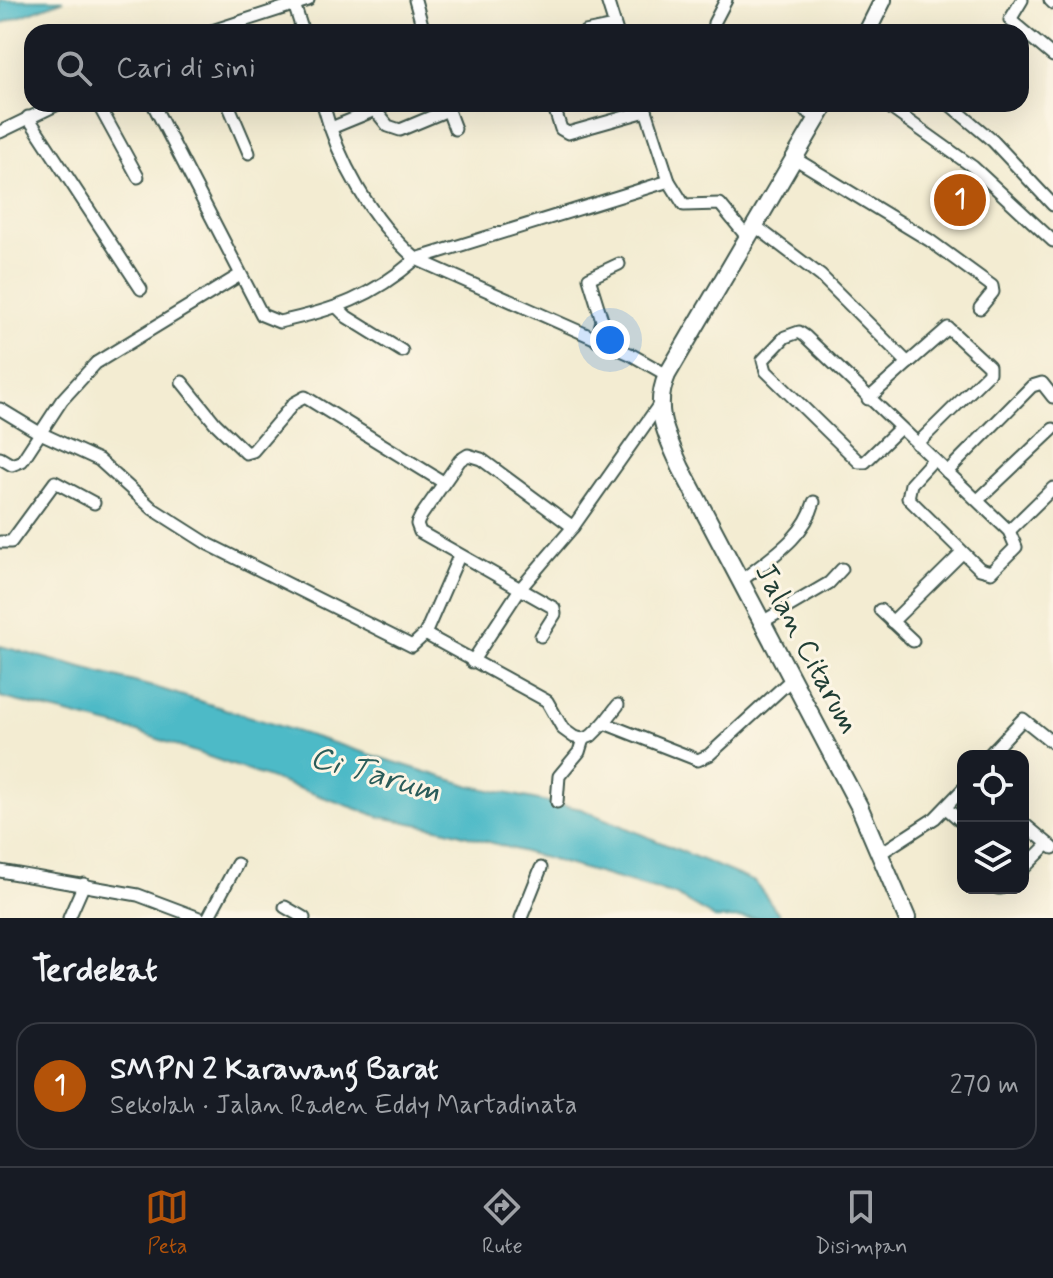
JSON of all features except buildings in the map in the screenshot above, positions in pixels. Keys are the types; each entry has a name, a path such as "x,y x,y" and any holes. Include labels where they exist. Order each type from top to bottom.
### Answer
{"street":[{"path":"233,24 308,0"},
{"path":"415,0 422,24"},
{"path":"607,0 614,24"},
{"path":"714,24 726,0"},
{"path":"871,24 883,0"},
{"path":"1008,24 1022,0"},
{"path":"294,4 300,24"},
{"path":"1010,20 1015,24"},
{"path":"1029,36 1053,56"},
{"path":"0,132 40,112"},
{"path":"102,112 138,177"},
{"path":"157,112 262,315 279,322 337,307 372,293 416,259 669,181"},
{"path":"231,112 249,153"},
{"path":"326,112 346,168 390,232 416,259 667,375"},
{"path":"331,128 370,112"},
{"path":"377,112 388,126 400,130 437,112"},
{"path":"449,112 455,129"},
{"path":"556,112 561,129 568,133 633,112"},
{"path":"646,112 669,181 686,207 720,204 750,231 821,276 908,363"},
{"path":"472,662 520,589 573,527 659,405 667,375 821,112"},
{"path":"896,112 973,167 1053,241"},
{"path":"959,112 993,141 1053,205"},
{"path":"28,117 141,289"},
{"path":"794,158 929,240 992,286 993,292 980,308"},
{"path":"597,341 602,320 589,278 619,264"},
{"path":"0,458 17,465 78,380 96,363 240,275"},
{"path":"337,307 347,317 402,351"},
{"path":"868,399 948,328 989,366 989,373 917,444"},
{"path":"900,428 865,462 859,462 766,371 763,360 785,337 799,332 1009,531 1016,547 991,572 980,569 962,553 908,498 911,484 933,460"},
{"path":"182,382 215,423 246,453 253,451 294,403 305,397 443,482"},
{"path":"947,472 1032,386 1042,383 1053,397"},
{"name":"Jalan Citarum","path":"659,405 664,430 681,468 764,621 881,853 907,918"},
{"path":"0,409 38,432 99,460 153,509 237,561 412,646 425,634 459,556"},
{"path":"978,500 1053,429"},
{"path":"541,636 555,614 554,608 459,556 420,532 417,524 443,482 460,460 468,455 481,459 573,527"},
{"path":"0,542 11,542 55,482 94,503"},
{"path":"1009,531 1053,488"},
{"path":"741,581 794,539 810,516 814,502"},
{"path":"892,622 962,553"},
{"path":"764,621 829,583 842,569"},
{"path":"880,610 913,641"},
{"path":"425,634 547,701 563,729 583,739"},
{"path":"604,723 698,760 709,755 792,679"},
{"path":"557,802 559,776 579,752 583,739 604,723 618,705"},
{"path":"994,750 1023,719 1053,743"},
{"path":"881,853 912,835 957,796"},
{"path":"946,808 962,822"},
{"path":"1029,828 1050,846 1029,864"},
{"path":"208,918 237,864"},
{"path":"521,918 541,868"},
{"path":"0,871 36,880 84,884 138,895 199,918"},
{"path":"69,918 84,884"},
{"path":"285,907 304,918"}],"water":[{"path":"0,0 64,0 0,24"},
{"name":"Ci Tarum","path":"0,646 164,690 471,786 581,809 755,882 782,918 715,918 675,895 447,830 380,817 138,732 0,697"}],"place":[{"name":"SMPN 2 Karawang Barat","path":"960,200"}]}
